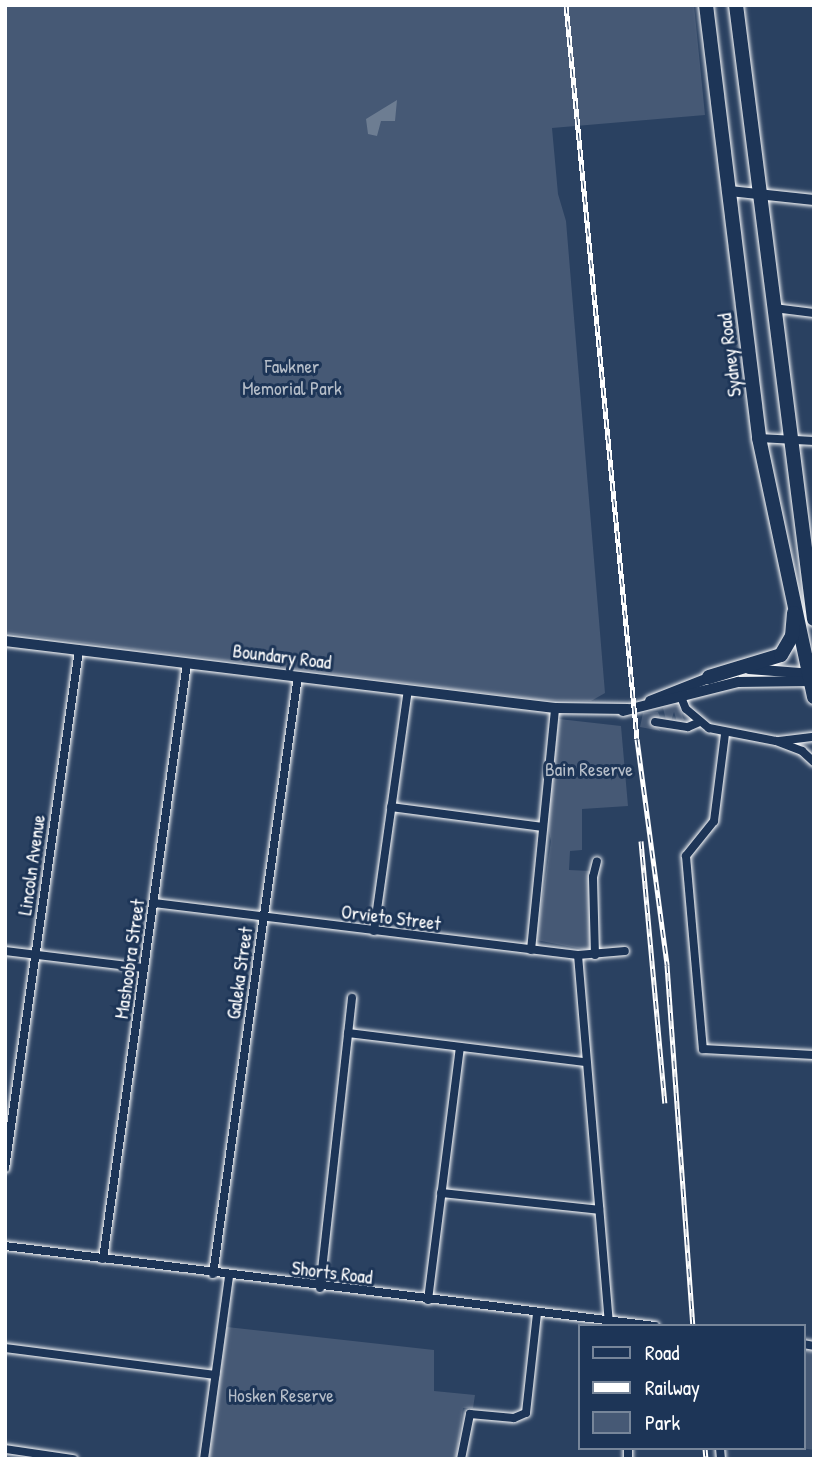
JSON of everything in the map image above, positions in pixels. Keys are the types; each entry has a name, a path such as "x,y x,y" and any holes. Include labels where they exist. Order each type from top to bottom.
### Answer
{"highway":[{"name":"Sydney Road","path":"706,5 758,438 812,681"},
{"path":"736,5 814,619"},
{"path":"709,677 781,655 792,636 794,592"}],"main road":[{"path":"730,191 814,200"},
{"name":"Boundary Road","path":"5,641 555,708 631,708 683,692 752,680 812,681"},
{"name":"Boundary Road","path":"683,692 709,677 749,669 812,681"}],"street":[{"path":"774,308 814,313"},
{"path":"758,438 789,437 814,441"},
{"name":"Lincoln Avenue","path":"5,1168 79,650"},
{"name":"Mashoobra Street","path":"103,1259 187,663"},
{"name":"Galeka Street","path":"213,1274 298,676"},
{"path":"374,931 408,690"},
{"path":"683,692 696,718 725,734 776,741 802,751 814,762"},
{"path":"531,950 555,708"},
{"path":"655,722 680,726 696,718"},
{"path":"725,734 714,821 686,856 703,1049 814,1055"},
{"path":"776,741 814,737"},
{"path":"391,807 542,827"},
{"path":"595,955 593,877 597,861"},
{"name":"Orvieto Street","path":"153,903 578,955 625,951"},
{"path":"5,951 144,968"},
{"path":"578,955 584,1062 609,1321"},
{"path":"320,1288 352,998"},
{"path":"348,1033 584,1062"},
{"path":"428,1300 460,1048"},
{"path":"441,1193 598,1210"},
{"name":"Shorts Road","path":"5,1246 320,1288 628,1324"},
{"path":"204,1459 229,1276"},
{"path":"461,1459 470,1414 514,1418 526,1413 537,1313"},
{"path":"5,1348 215,1375"},
{"path":"5,1450 24,1456 73,1459"}],"green space":[{"name":"Fawkner Memorial Park","path":"5,5 694,5 705,115 552,128 558,194 566,221 605,693 591,701 543,700 5,633"},
{"path":"669,705 679,706 684,720 677,722 674,712 671,721 666,720 663,708"},
{"path":"658,712 660,717 652,723 661,731 640,727 643,713"},
{"name":"Bain Reserve","path":"559,719 621,726 628,806 582,809 582,850 570,851 569,870 590,871 592,945 587,950 536,940 551,841 547,823"},
{"name":"Hosken Reserve","path":"227,1327 434,1350 434,1391 475,1395 473,1408 463,1408 456,1459 209,1459"},
{"path":"805,1349 814,1350 814,1450 805,1449"}],"shaded area":[{"path":"397,100 395,121 381,121 377,136 368,134 366,119"}],"railway":[{"path":"566,5 637,739 667,965 693,1324"},
{"path":"641,841 665,1103"},
{"path":"705,1450 706,1459"}]}
